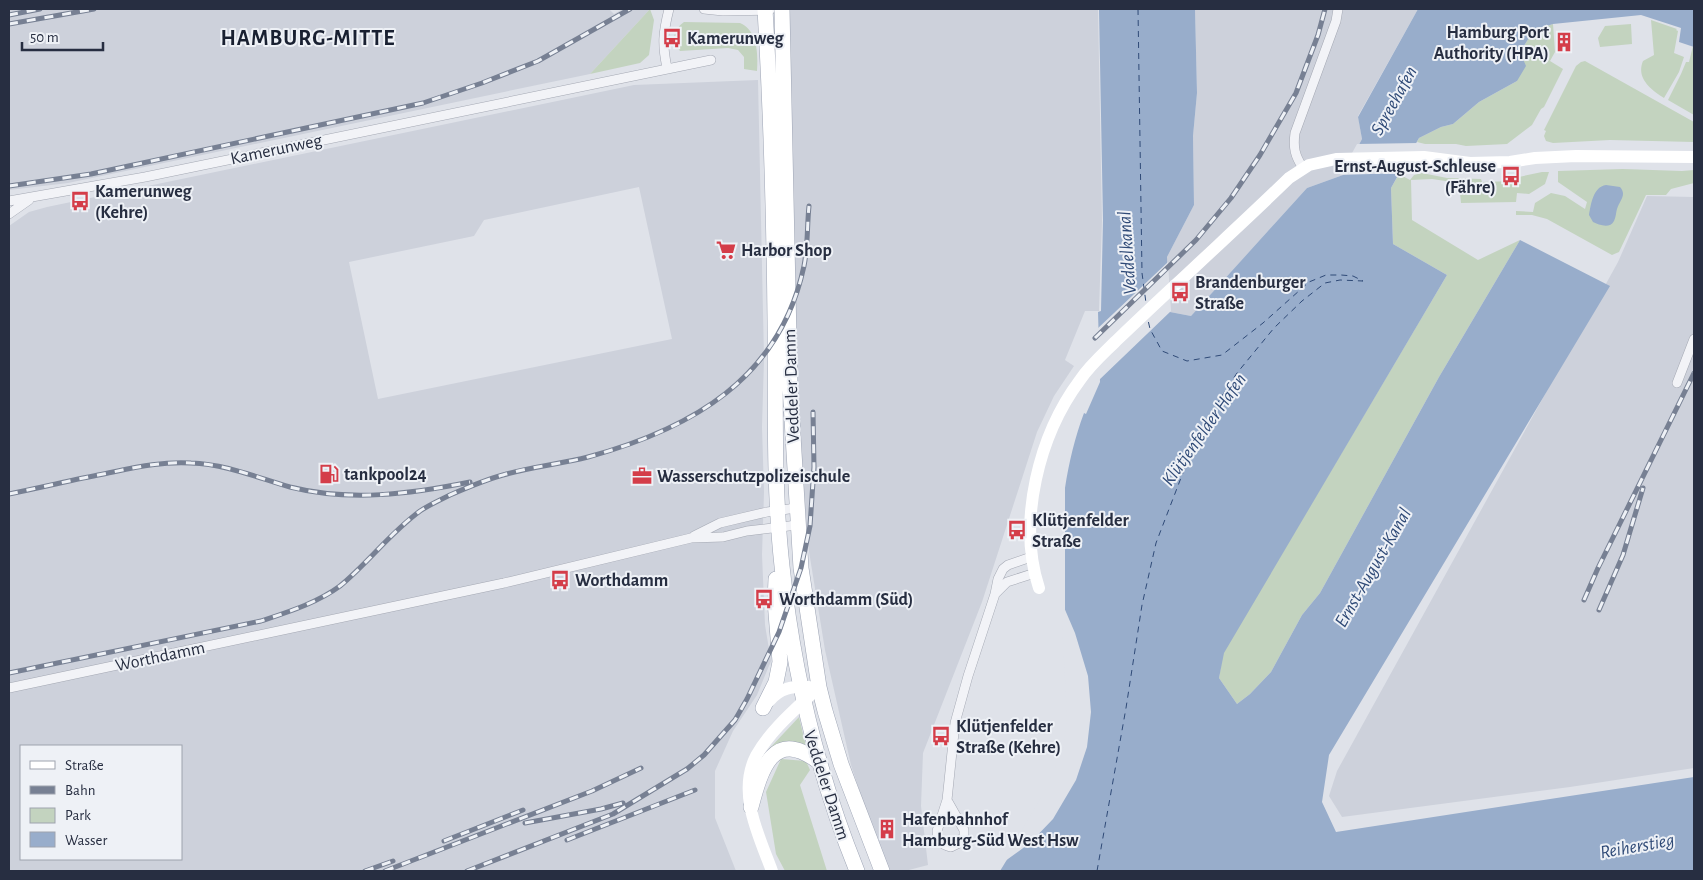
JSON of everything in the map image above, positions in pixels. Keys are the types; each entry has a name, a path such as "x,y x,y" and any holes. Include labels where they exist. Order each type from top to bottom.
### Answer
{"main road":[{"name":"Veddeler Damm","path":"782,9 790,386 801,568 819,687 841,764 882,871"},
{"name":"Veddeler Damm","path":"765,10 771,152 775,320 775,441 780,550 803,702 818,762 856,871"},
{"path":"763,708 776,682 780,662 775,601 780,550"},
{"path":"751,807 757,783 764,768 779,751 797,749 818,762"}],"street":[{"path":"667,68 663,46 670,9"},
{"path":"704,9 723,11 782,9"},
{"path":"1303,168 1296,158 1294,150 1295,133 1336,21 1338,9"},
{"name":"Kamerunweg","path":"9,201 145,177 711,60"},
{"path":"1039,588 1031,556 1030,517 1034,494 1041,462 1051,433 1064,404 1079,380 1169,290 1303,168 1319,162 1411,157 1436,158 1470,163 1586,156 1694,156"},
{"name":"Kamerunweg","path":"9,214 32,198"},
{"path":"1677,382 1694,339"},
{"name":"Worthdamm","path":"691,538 720,523 778,510 796,508"},
{"name":"Worthdamm","path":"9,688 512,581 691,538 723,537 748,531 797,525"},
{"path":"948,800 964,830 961,842 951,847 942,844 937,836 937,831 948,800 955,723 964,689 995,594 998,579 1004,569 1017,561 1031,556"},
{"path":"995,594 1007,582 1035,573"},
{"path":"763,708 774,696 788,687 819,687"},
{"path":"772,871 756,828 751,807 749,785 751,770 756,756 779,726 819,687"}],"shaded area":[{"path":"9,9 609,9 614,14 623,9 650,9 590,74 68,183 9,190"},
{"path":"789,9 1098,9 1102,221 1099,311 1085,311 1065,360 1074,366 1054,396 1037,432 982,602 923,753 921,806 928,865 905,871 886,871 851,765 825,650 800,496"},
{"path":"1195,9 1418,9 1358,116 1362,139 1343,175 1307,188 1191,316 1170,312 1167,257 1194,205 1193,136 1197,93"},
{"path":"758,80 764,359 762,555 765,625 771,661 757,695 733,731 715,771 715,818 736,871 9,871 9,226 29,212 634,85","holes":["639,187 672,339 378,399 349,262 474,236 484,220"]},
{"path":"1647,196 1694,197 1694,768 1570,787 1342,817 1329,796 1337,771 1618,262"}],"green space":[{"path":"650,9 654,20 649,55 640,63 590,74"},
{"path":"1651,20 1677,29 1674,53 1684,57 1679,72 1664,98 1649,87 1641,73 1643,61 1654,55"},
{"path":"684,22 740,23 746,27 754,37 756,44 757,71 744,69 744,57 738,50 728,48 680,51 675,43 674,36 677,28"},
{"path":"1553,24 1555,52 1550,61 1563,69 1544,107 1532,125 1507,144 1466,146 1417,142 1419,138 1441,127 1453,124 1479,102 1517,81 1520,52 1534,30"},
{"path":"1631,24 1632,44 1600,47 1598,38 1605,26"},
{"path":"1693,46 1694,115 1668,100 1686,62 1689,62"},
{"path":"1585,61 1694,122 1694,142 1610,140 1553,143 1546,141 1544,136 1546,131 1544,130 1576,66"},
{"path":"1623,169 1694,170 1694,183 1671,189 1666,195 1646,195 1619,252 1612,255 1547,219 1532,215 1516,215 1516,211 1533,212 1535,203 1551,193 1565,196 1585,209 1587,202 1558,182 1558,171"},
{"path":"1549,172 1545,184 1529,194 1517,193 1516,202 1461,203 1459,183 1432,179 1411,180 1412,220 1478,260 1520,240 1439,377 1320,593 1302,615 1271,672 1250,694 1237,704 1219,678 1223,653 1447,275 1393,244 1391,188 1399,174 1410,180 1414,175 1422,173 1447,178 1481,179 1482,182 1514,181 1514,178"},
{"path":"799,717 806,746 767,753 769,749"},
{"path":"781,759 806,761 810,770 800,785 827,871 785,871 776,854 766,792"}],"water":[{"path":"1099,9 1195,9 1197,93 1193,136 1194,205 1167,257 1170,312 1191,316 1307,188 1343,175 1362,139 1358,117 1418,9 1694,9 1694,47 1679,42 1681,28 1641,15 1553,24 1534,30 1520,52 1526,66 1517,81 1479,102 1453,124 1441,127 1419,138 1391,188 1393,244 1447,275 1224,653 1219,678 1237,704 1250,694 1271,672 1302,615 1320,593 1439,377 1520,240 1610,286 1329,755 1322,802 1336,832 1694,777 1694,871 1000,871 1044,799 1062,758 1069,719 1065,623 1065,488 1068,469 1081,422 1100,382 1098,312 1101,311 1103,220"},
{"path":"1606,185 1620,187 1623,195 1614,221 1610,225 1604,226 1593,222 1589,215 1595,192"}],"pier":[{"path":"1418,143 1402,173 1340,175 1357,144"},
{"path":"1168,262 1171,311 1098,381 1096,330"},
{"path":"1063,605 1075,633 1088,676 1091,712 1087,747 1076,780 1053,819 1030,843 1001,864 1041,798 1063,748 1067,716 1062,624"}],"ferry route":[{"path":"1138,9 1142,273 1146,303"},
{"path":"1097,871 1142,605 1156,543 1189,457 1207,419 1237,373 1274,328 1302,301 1325,283 1340,280 1363,281 1353,276 1326,275 1309,282 1263,323 1222,355 1187,361 1162,351 1150,329 1148,320"}],"railway":[{"path":"9,15 40,9"},
{"path":"9,24 94,9"},
{"path":"9,186 91,174 423,103 538,61 630,9"},
{"path":"1095,338 1196,240 1231,198 1260,155 1296,93 1318,35 1325,9"},
{"path":"9,673 261,621 292,610 312,602 340,586 409,520 423,509 450,495 503,475 588,457 626,445 662,431 695,414 726,393 752,369 775,340 792,306 804,266 809,206"},
{"path":"1584,600 1694,373"},
{"path":"467,871 613,814 687,769 704,755 735,720 779,632 801,568 810,526 814,467 813,412"},
{"path":"9,494 133,468 179,463 217,466 290,487 335,494 380,495 403,493 470,482"},
{"path":"1599,610 1623,555 1643,488"},
{"path":"385,871 592,791 641,768"},
{"path":"567,840 695,790"},
{"path":"525,823 623,803"},
{"path":"444,841 523,810"},
{"path":"365,871 393,861"}],"place":[{"name":"Kamerunweg","path":"672,38"},
{"name":"Hamburg Port Authority (HPA)","path":"1564,42"},
{"name":"Ernst-August-Schleuse (Fähre)","path":"1511,176"},
{"name":"Kamerunweg (Kehre)","path":"80,201"},
{"name":"Harbor Shop","path":"726,250"},
{"name":"Brandenburger Straße","path":"1180,292"},
{"name":"tankpool24","path":"329,474"},
{"name":"Wasserschutzpolizeischule","path":"642,476"},
{"name":"Klütjenfelder Straße","path":"1017,530"},
{"name":"Worthdamm","path":"560,580"},
{"name":"Worthdamm (Süd)","path":"764,599"},
{"name":"Klütjenfelder Straße (Kehre)","path":"941,736"},
{"name":"Hafenbahnhof Hamburg-Süd West Hsw","path":"887,829"}],"district":[{"name":"HAMBURG-MITTE","path":"308,37"}],"water label":[{"name":"Spreehafen","path":"1393,100"},
{"name":"Veddelkanal","path":"1126,253"},
{"name":"Klütjenfelder Hafen","path":"1203,429"},
{"name":"Ernst-August-Kanal","path":"1372,567"},
{"name":"Reiherstieg","path":"1637,845"}]}
